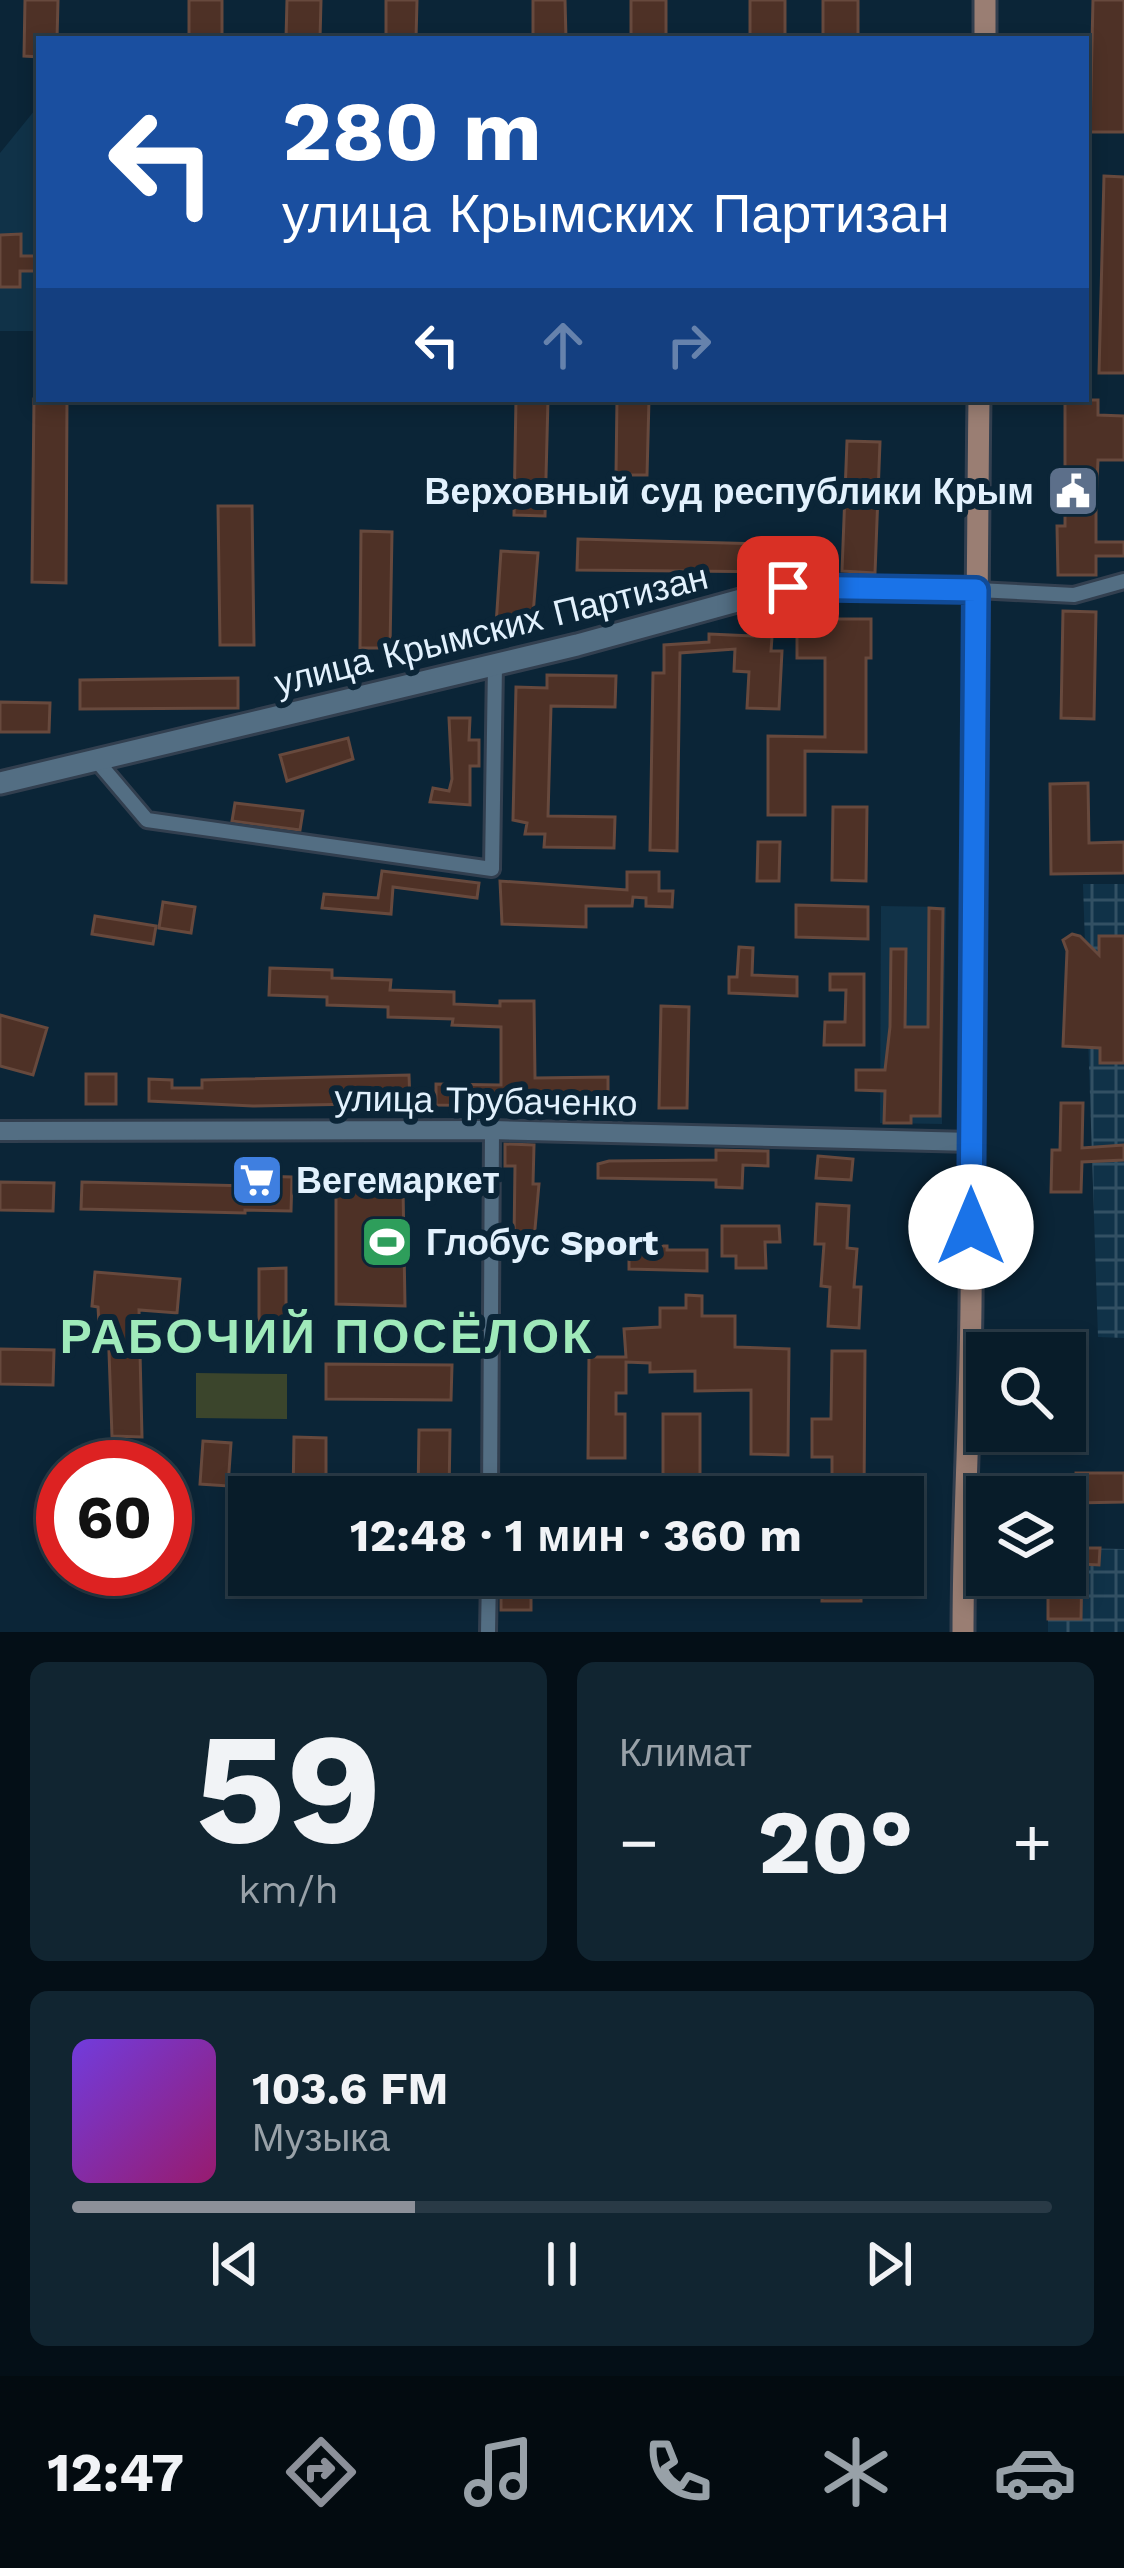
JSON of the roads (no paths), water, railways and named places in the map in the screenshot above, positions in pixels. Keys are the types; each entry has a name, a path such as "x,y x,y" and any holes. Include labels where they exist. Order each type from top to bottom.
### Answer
{"main road":[{"path":"985,0 985,36"},
{"path":"963,1632 980,402"},
{"name":"улица Крымских Партизан","path":"0,783 495,664 788,587 976,590"}],"street":[{"path":"976,590 1074,595 1124,581"},
{"path":"97,761 147,820 492,869 495,664"},
{"path":"490,1476 492,1130"},
{"name":"улица Трубаченко","path":"0,1131 492,1130 972,1142"},
{"path":"488,1632 489,1596"}],"place":[{"name":"Верховный суд республики Крым","path":"1073,491"},
{"name":"Вегемаркет","path":"257,1180"},
{"name":"Глобус Sport","path":"387,1242"}],"district":[{"name":"РАБОЧИЙ ПОСЁЛОК","path":"327,1336"}]}
